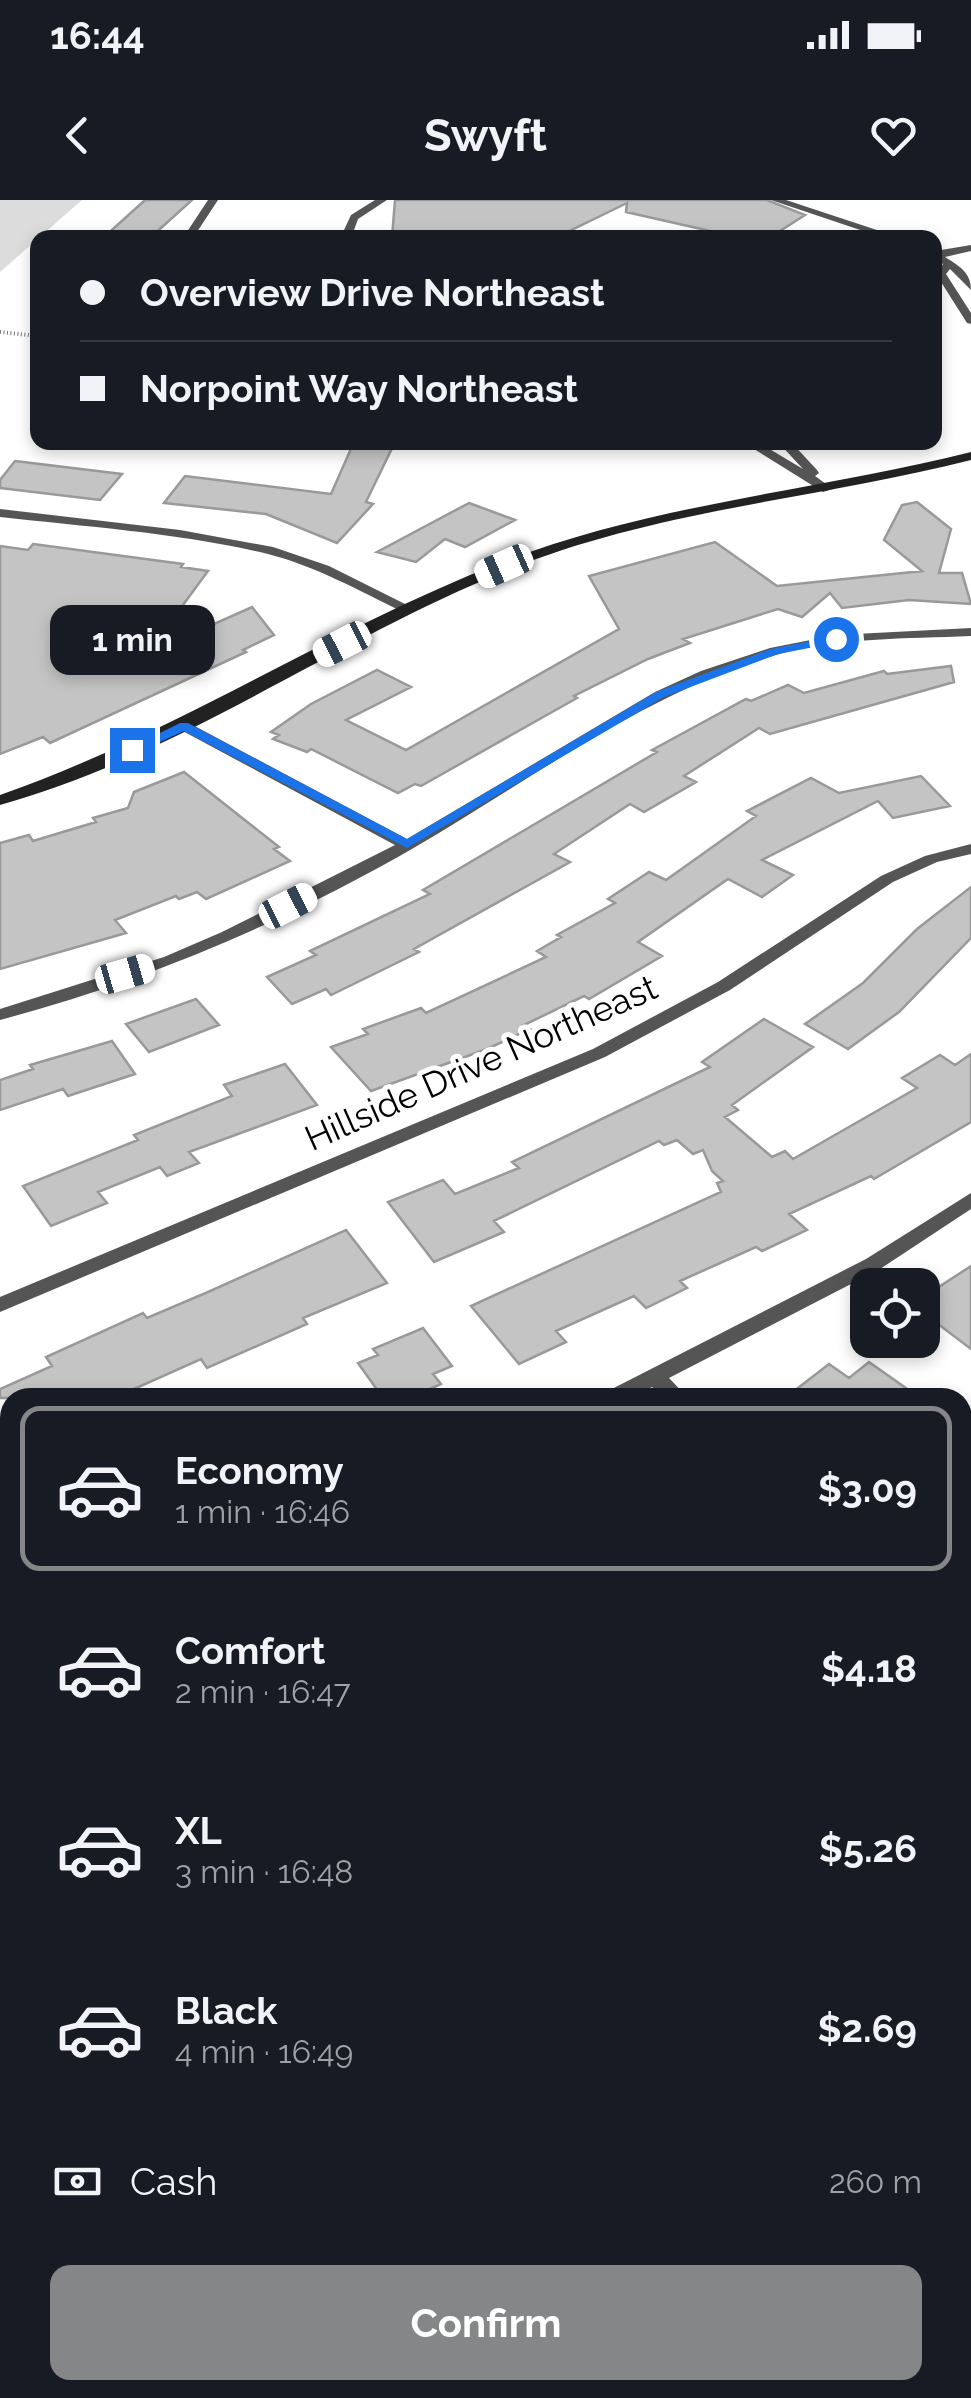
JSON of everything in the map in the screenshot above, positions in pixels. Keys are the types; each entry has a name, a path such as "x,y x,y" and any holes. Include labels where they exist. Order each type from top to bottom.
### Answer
{"street":[{"path":"193,230 213,200"},
{"path":"349,230 354,217 382,200"},
{"path":"776,200 871,230"},
{"path":"942,257 971,248"},
{"path":"942,259 962,273 971,286"},
{"path":"942,277 971,320"},
{"path":"762,450 827,489"},
{"path":"791,450 827,489"},
{"path":"0,800 62,780 184,726 408,610 504,566 574,542 971,456"},
{"path":"0,512 180,534 272,551 324,570 408,610"},
{"path":"0,1015 198,950 407,844 660,694 706,674 775,652 836,639 903,632 971,632"},
{"path":"184,726 407,844"},
{"name":"Hillside Drive Northeast","path":"0,1305 599,1052 724,986 887,879 932,858 971,848"},
{"path":"633,1388 873,1264 971,1200"},
{"path":"654,1377 667,1388"}],"path":[{"path":"0,332 30,335"}],"shaded area":[{"path":"0,200 82,200 48,230 30,230 30,246 0,272"}],"building":[{"path":"145,200 192,200 159,230 112,230"},
{"path":"395,200 767,200 805,215 782,230 706,230 626,212 627,203 571,230 393,230"},
{"path":"350,450 391,450 366,502 373,504 337,543 266,514 164,503 185,476 331,494"},
{"path":"15,461 122,474 100,500 0,488 0,480"},
{"path":"917,502 951,529 939,573 962,573 971,604 909,600 842,608 830,593 802,617 778,609 683,639 690,643 574,696 577,698 421,786 415,784 398,793 311,749 307,752 273,739 279,735 271,732 311,704 377,670 411,687 346,720 406,750 619,629 589,576 715,542 777,586 922,571 884,540 902,505"},
{"path":"469,503 515,520 465,547 445,539 416,562 377,552"},
{"path":"33,544 183,564 181,567 208,571 147,654 252,607 274,635 243,650 246,652 50,743 43,737 0,754 0,546 28,550"},
{"path":"951,666 954,682 770,734 759,728 684,776 696,782 644,812 630,804 554,854 570,862 414,949 419,952 331,995 326,989 292,1004 267,977 316,955 310,951 430,894 423,890 657,752 652,750 746,699 751,701 788,685 804,693 884,671 887,674"},
{"path":"184,772 279,847 274,849 290,861 206,899 197,892 179,899 176,896 115,920 126,933 0,969 0,843 29,835 33,841 96,822 93,818 128,808 134,792"},
{"path":"921,776 950,806 893,818 878,801 762,860 793,875 762,897 728,879 638,942 662,956 589,999 584,996 524,1025 530,1029 487,1049 371,1091 331,1047 368,1034 363,1029 421,1008 426,1013 546,957 537,951 561,937 557,935 615,903 608,899 649,872 666,880 756,816 747,811 811,778 839,793"},
{"path":"971,887 971,938 899,1012 848,1049 805,1024 863,983 917,929"},
{"path":"196,999 219,1025 149,1052 126,1024"},
{"path":"764,1019 813,1047 732,1105 738,1110 725,1117 772,1157 785,1151 793,1159 917,1088 902,1078 940,1055 955,1065 971,1054 971,1122 874,1179 871,1176 789,1214 807,1230 762,1251 756,1247 680,1281 687,1288 646,1308 634,1296 556,1331 566,1342 519,1364 471,1306 721,1192 717,1183 723,1181 712,1171 703,1150 693,1154 677,1140 664,1145 659,1141 494,1221 504,1232 434,1262 388,1202 443,1180 455,1194 519,1168 512,1162 710,1067 702,1062"},
{"path":"112,1041 135,1074 68,1096 63,1089 0,1110 0,1080 33,1069 30,1065"},
{"path":"285,1064 317,1105 189,1152 199,1163 167,1176 160,1167 98,1192 107,1203 51,1226 23,1186 138,1140 134,1135 232,1096 224,1085"},
{"path":"346,1230 387,1283 303,1318 307,1324 207,1368 201,1359 136,1388 2,1388 52,1366 46,1357 143,1313 147,1318"},
{"path":"971,1266 971,1349 940,1326 940,1286"},
{"path":"423,1328 452,1366 433,1374 441,1384 432,1388 376,1388 358,1363 378,1355 373,1349"},
{"path":"869,1362 906,1388 798,1388 829,1364 849,1378"}],"route":[{"path":"132,750 184,726 407,844 660,694 706,674 775,652 836,639"}]}
